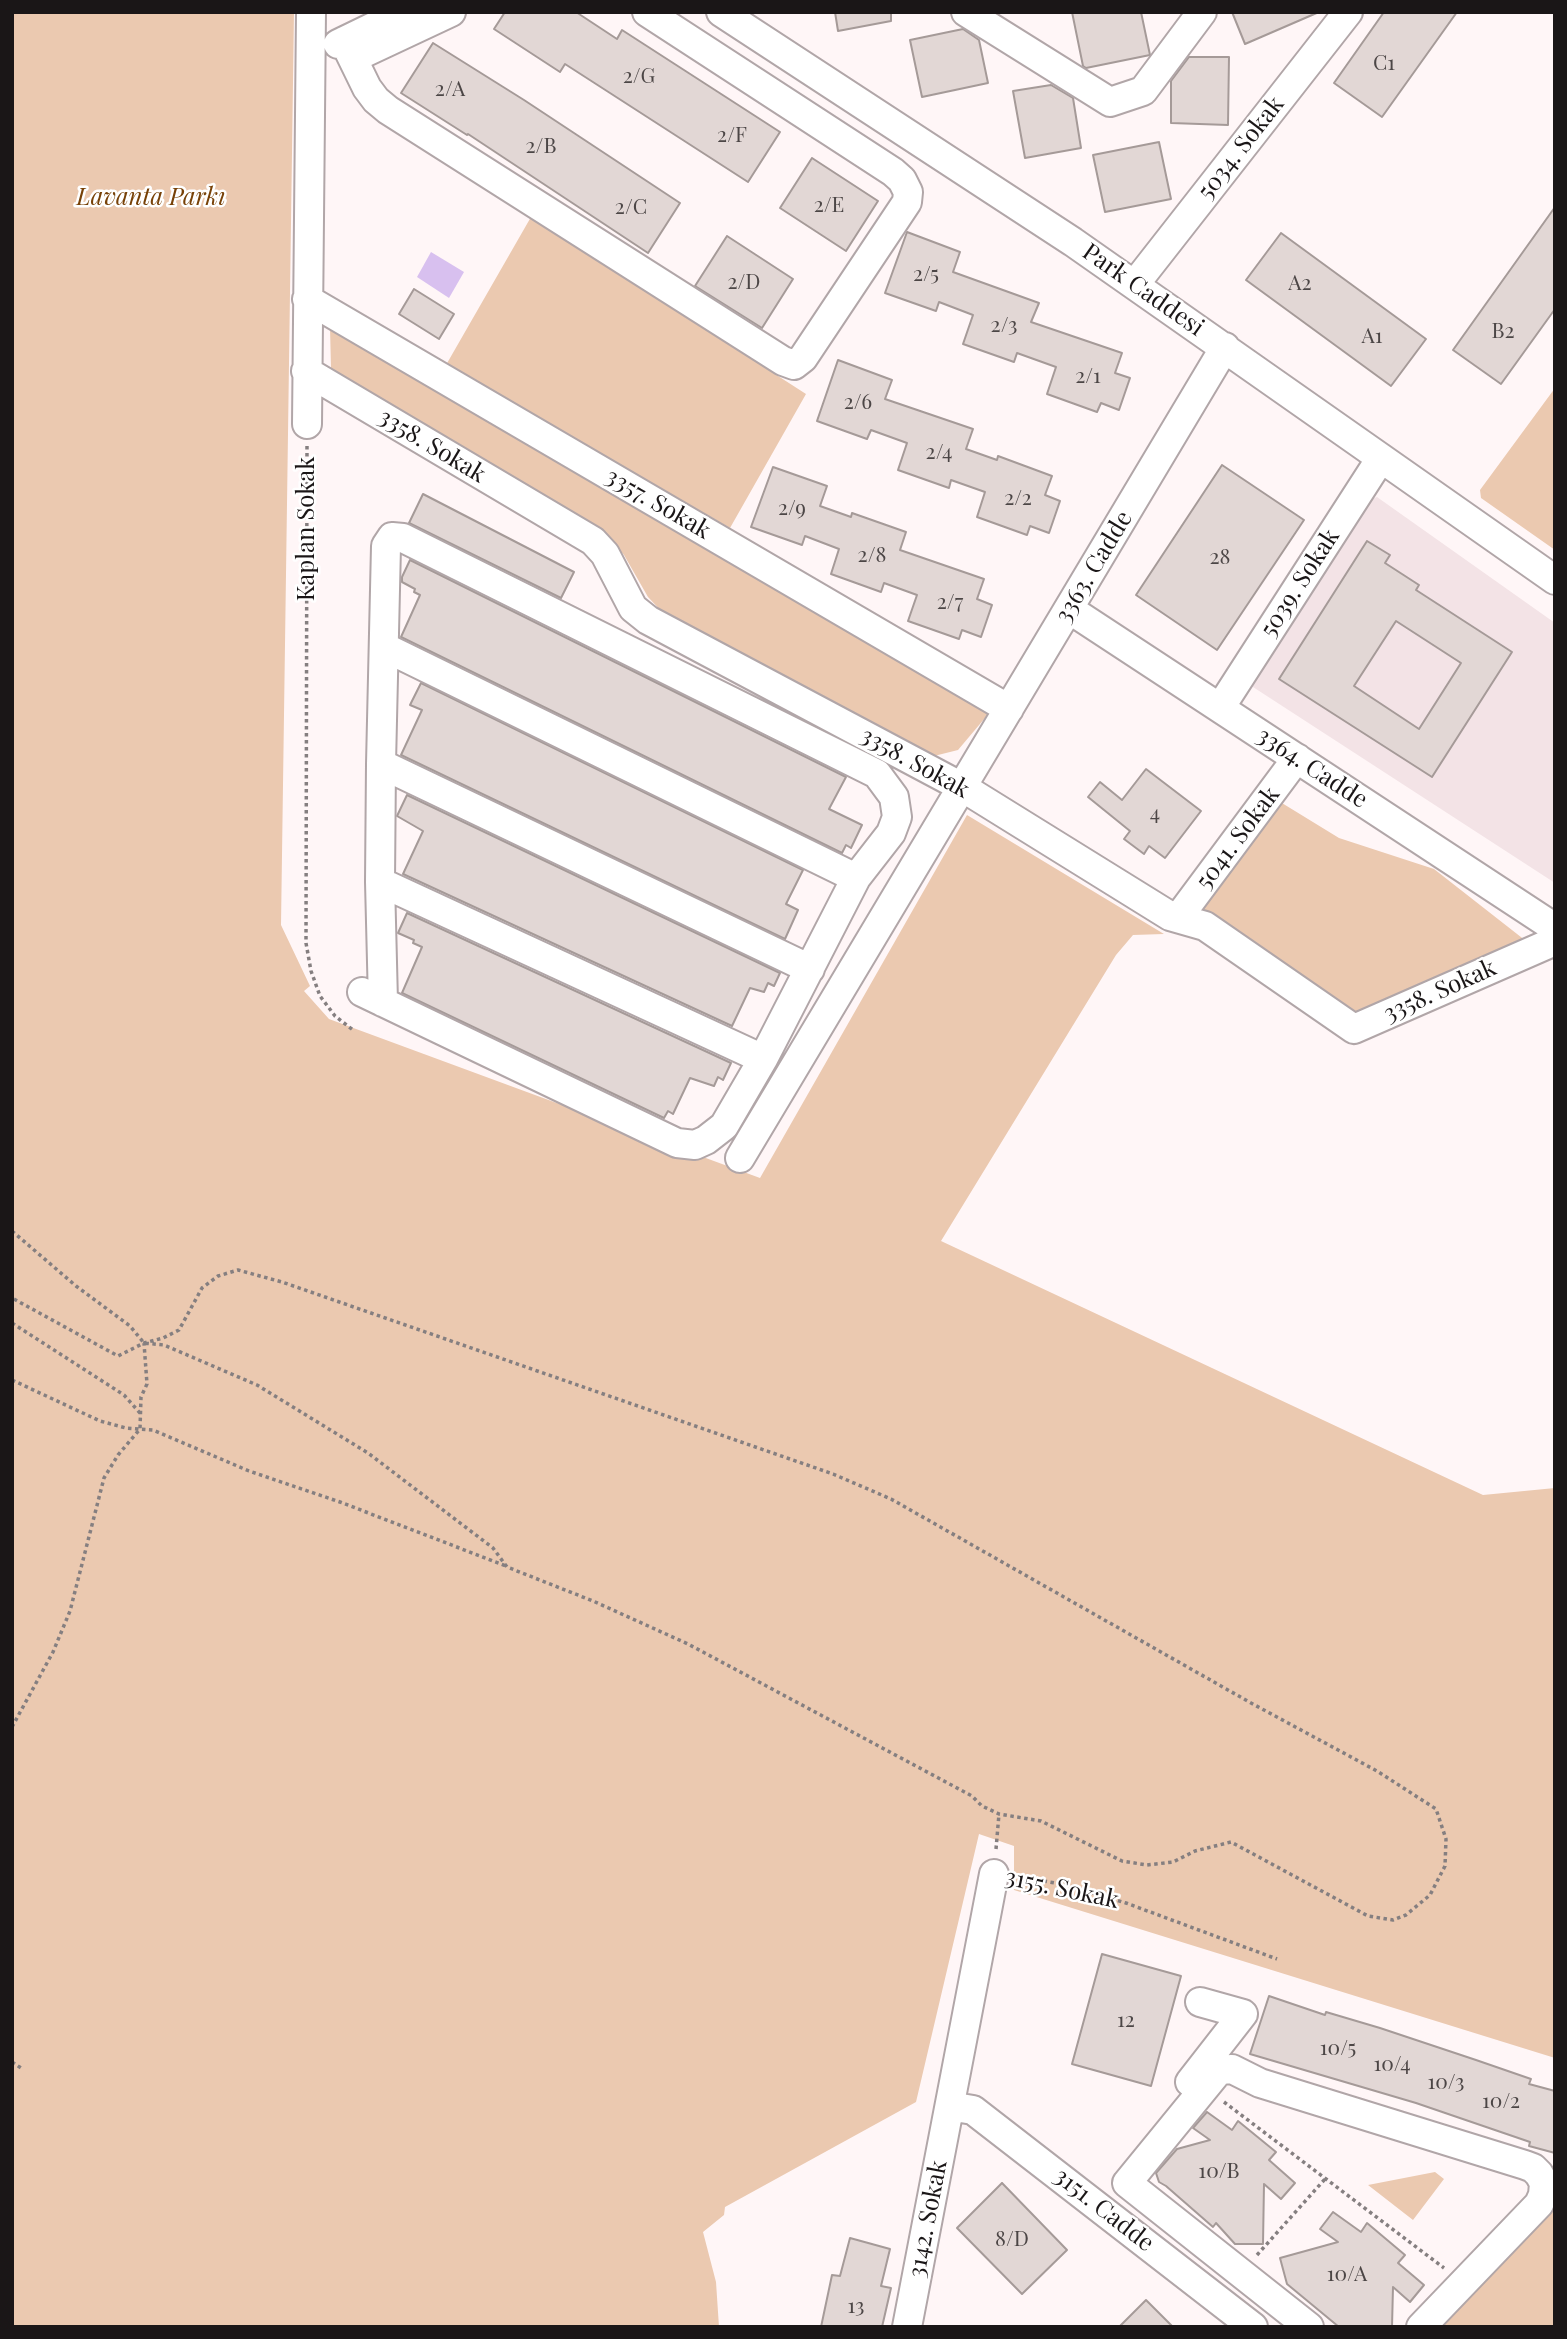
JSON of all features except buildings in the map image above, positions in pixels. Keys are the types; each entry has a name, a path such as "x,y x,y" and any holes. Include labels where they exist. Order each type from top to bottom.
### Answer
{"street":[{"name":"Kaplan Sokak","path":"307,424 311,12"},
{"path":"349,50 404,12"},
{"path":"310,56 349,50 451,12"},
{"path":"349,50 367,88 388,110 783,361 794,365 803,359 906,202 908,192 902,180 893,172 648,12"},
{"path":"966,12 1110,102 1143,91 1202,12"},
{"name":"5034. Sokak","path":"1135,284 1348,12"},
{"name":"Park Caddesi","path":"738,17 1135,284 1555,580"},
{"name":"3357. Sokak","path":"307,299 1009,709"},
{"name":"3363. Cadde","path":"740,1158 1225,347"},
{"name":"3358. Sokak","path":"306,371 593,541 605,554 634,608 648,620 962,787 1170,916 1205,926 1354,1029 1552,924"},
{"name":"5039. Sokak","path":"1220,708 1381,457"},
{"path":"392,537 403,538 877,774 894,797 897,817 891,833 856,878 763,1059 724,1126 695,1145 677,1143 372,997 380,881 381,764 386,546 392,537"},
{"name":"3364. Cadde","path":"1069,609 1552,924"},
{"path":"384,647 856,878"},
{"name":"5041. Sokak","path":"1178,918 1297,758"},
{"path":"381,764 810,969"},
{"path":"894,797 933,772"},
{"path":"380,881 763,1059"},
{"name":"3155. Sokak","path":"949,2111 994,1874"},
{"path":"1095,2202 1243,2014 1200,2002"},
{"path":"1309,2327 1127,2183 1221,2070 1233,2069 1260,2083 1525,2165 1539,2174 1544,2183 1544,2195 1539,2204 1421,2327"},
{"name":"3151. Cadde","path":"949,2111 961,2108 973,2110 1242,2318"},
{"name":"3142. Sokak","path":"907,2327 949,2111"},
{"path":"1242,2318 1248,2277"}],"path":[{"name":"Kaplan Sokak","path":"307,424 306,943 311,971 320,996 335,1016 354,1030"},
{"path":"12,1231 76,1286 130,1326 144,1343 147,1384 141,1397 140,1429 118,1455 104,1478 70,1611 53,1652 12,1727"},
{"path":"12,1298 118,1356 179,1330 202,1289 218,1276 238,1270 282,1282 832,1474 891,1499 1396,1783 1436,1809 1446,1839 1444,1866 1430,1895 1406,1915 1393,1920 1368,1916 1231,1842 1195,1851 1173,1862 1147,1865 1122,1861 1041,1821 999,1814 972,1796 688,1644 593,1601 340,1502 249,1471 153,1430 126,1428 100,1421 12,1380"},
{"path":"12,1323 124,1395 142,1415"},
{"path":"144,1343 164,1345 257,1385 368,1453 493,1548 507,1567"},
{"path":"994,1874 999,1814"},
{"name":"3155. Sokak","path":"994,1874 1066,1885 1126,1903 1277,1959"},
{"path":"12,2062 21,2068"},
{"path":"1205,2088 1445,2270"},
{"path":"1248,2277 1325,2179"}],"shaded area":[{"path":"431,252 464,272 449,298 417,277"},
{"path":"1377,497 1555,623 1555,883 1253,687 1254,674 1363,503"}],"green space":[{"name":"Lavanta Parkı","path":"12,12 294,12 281,925 310,986 304,991 329,1019 760,1178 967,815 1164,934 1133,935 1116,955 941,1241 1483,1495 1555,1488 1555,2058 1014,1890 1014,1846 979,1834 916,2102 725,2207 724,2215 703,2232 716,2282 719,2327 12,2327"},
{"path":"531,217 806,394 730,528 446,365"},
{"path":"330,327 992,706 985,718 958,750 926,758 664,614 648,597 624,555 610,540 331,368"},
{"path":"1555,388 1555,550 1481,498 1480,490"},
{"path":"1277,800 1339,838 1434,869 1526,941 1352,1016 1195,907"},
{"path":"1435,2172 1444,2179 1413,2220 1368,2185"},
{"path":"1555,2195 1555,2327 1433,2327"}]}
